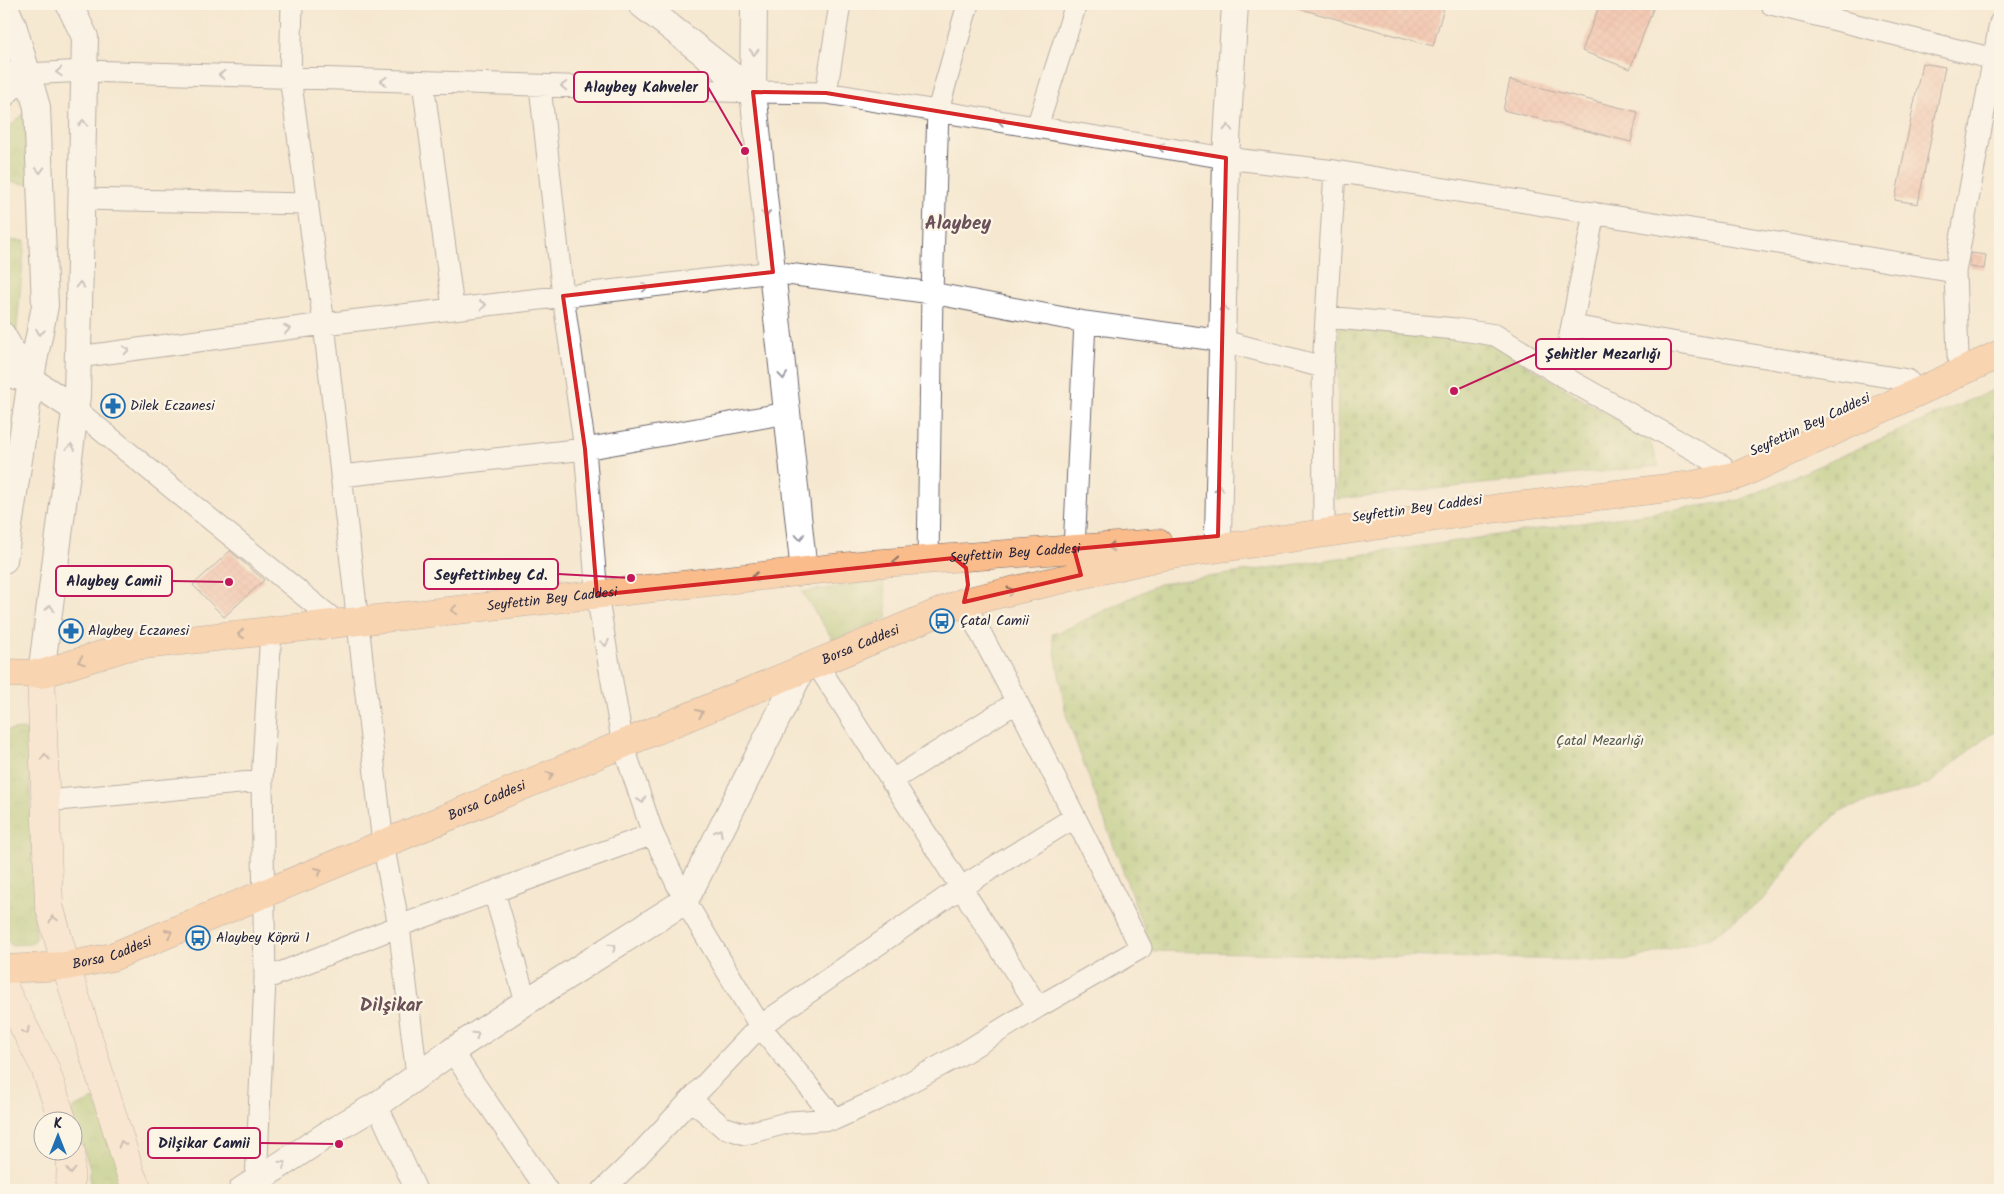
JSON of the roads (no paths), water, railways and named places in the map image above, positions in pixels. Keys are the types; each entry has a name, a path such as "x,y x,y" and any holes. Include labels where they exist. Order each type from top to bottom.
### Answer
{"main road":[{"name":"Seyfettin Bey Caddesi","path":"4,673 41,674 126,647 804,572 941,559 1078,562 1158,557 1218,542 1324,527 1693,484 1731,470 1958,364 2000,336"},
{"name":"Seyfettin Bey Caddesi","path":"1731,470 1908,380 1958,364 2000,354"},
{"path":"941,559 966,568 968,584 964,602"},
{"name":"Seyfettin Bey Caddesi","path":"964,602 1078,562"},
{"name":"Borsa Caddesi","path":"4,969 66,966 112,957 964,602"},
{"path":"41,674 47,801 49,904 66,966 131,1174 138,1190"},
{"path":"4,988 45,1068 60,1112"},
{"path":"70,1190 71,1162"}],"street":[{"path":"4,4 13,25 15,73 4,97"},
{"path":"41,674 76,409 85,38 68,4"},
{"path":"292,4 290,77 324,324 341,476 348,622 383,844 399,926 417,1076"},
{"path":"641,4 753,92"},
{"path":"754,4 753,92 804,572"},
{"path":"826,93 840,4"},
{"path":"941,559 932,294 938,110 968,4"},
{"path":"1037,127 1076,4"},
{"path":"1218,542 1226,158 1235,4"},
{"path":"1772,4 1994,59"},
{"path":"1958,364 1955,272 2000,23"},
{"path":"15,73 85,71 826,93 1226,158 1335,171 1955,272"},
{"path":"4,560 31,380 45,306 37,107 15,73"},
{"path":"423,82 452,308"},
{"path":"540,86 563,296 585,449 597,595 623,745 653,834 684,901 760,1026 835,1119"},
{"path":"1324,527 1323,367 1335,171"},
{"path":"82,199 308,204"},
{"path":"1562,376 1594,213"},
{"path":"78,357 452,308 773,272 932,294 1085,322 1223,341 1323,367"},
{"path":"1326,317 1456,329 1495,335 1562,376 1731,470"},
{"path":"1078,562 1085,322"},
{"path":"1572,326 1908,380"},
{"path":"4,333 31,380"},
{"path":"4,372 31,380 76,409 348,622"},
{"path":"341,476 585,449 787,413"},
{"path":"691,1100 724,1127 744,1134 790,1122 835,1119 877,1100 960,1055 1038,1007 1142,948 964,602"},
{"path":"249,1186 265,980 262,781 271,631"},
{"path":"249,1186 331,1132 377,1105 452,1051 684,901 809,667 891,781 1038,1007"},
{"path":"891,781 1017,702"},
{"path":"47,801 262,781"},
{"path":"603,1190 760,1026 960,888 1075,817"},
{"path":"265,980 399,926 653,834"},
{"path":"494,892 526,1002"},
{"path":"452,1051 547,1190"},
{"path":"377,1105 416,1190"}],"place":[{"name":"Alaybey Kahveler","path":"745,151"},
{"name":"Şehitler Mezarlığı","path":"1454,391"},
{"name":"Dilek Eczanesi","path":"113,406"},
{"name":"Seyfettinbey Cd.","path":"631,578"},
{"name":"Alaybey Camii","path":"229,582"},
{"name":"Çatal Camii","path":"942,621"},
{"name":"Alaybey Eczanesi","path":"71,631"},
{"name":"Alaybey Köprü 1","path":"198,938"},
{"name":"Dilşikar Camii","path":"339,1144"}],"district":[{"name":"Alaybey","path":"958,224"},
{"name":"Dilşikar","path":"391,1006"}],"park label":[{"name":"Çatal Mezarlığı","path":"1600,741"}]}
